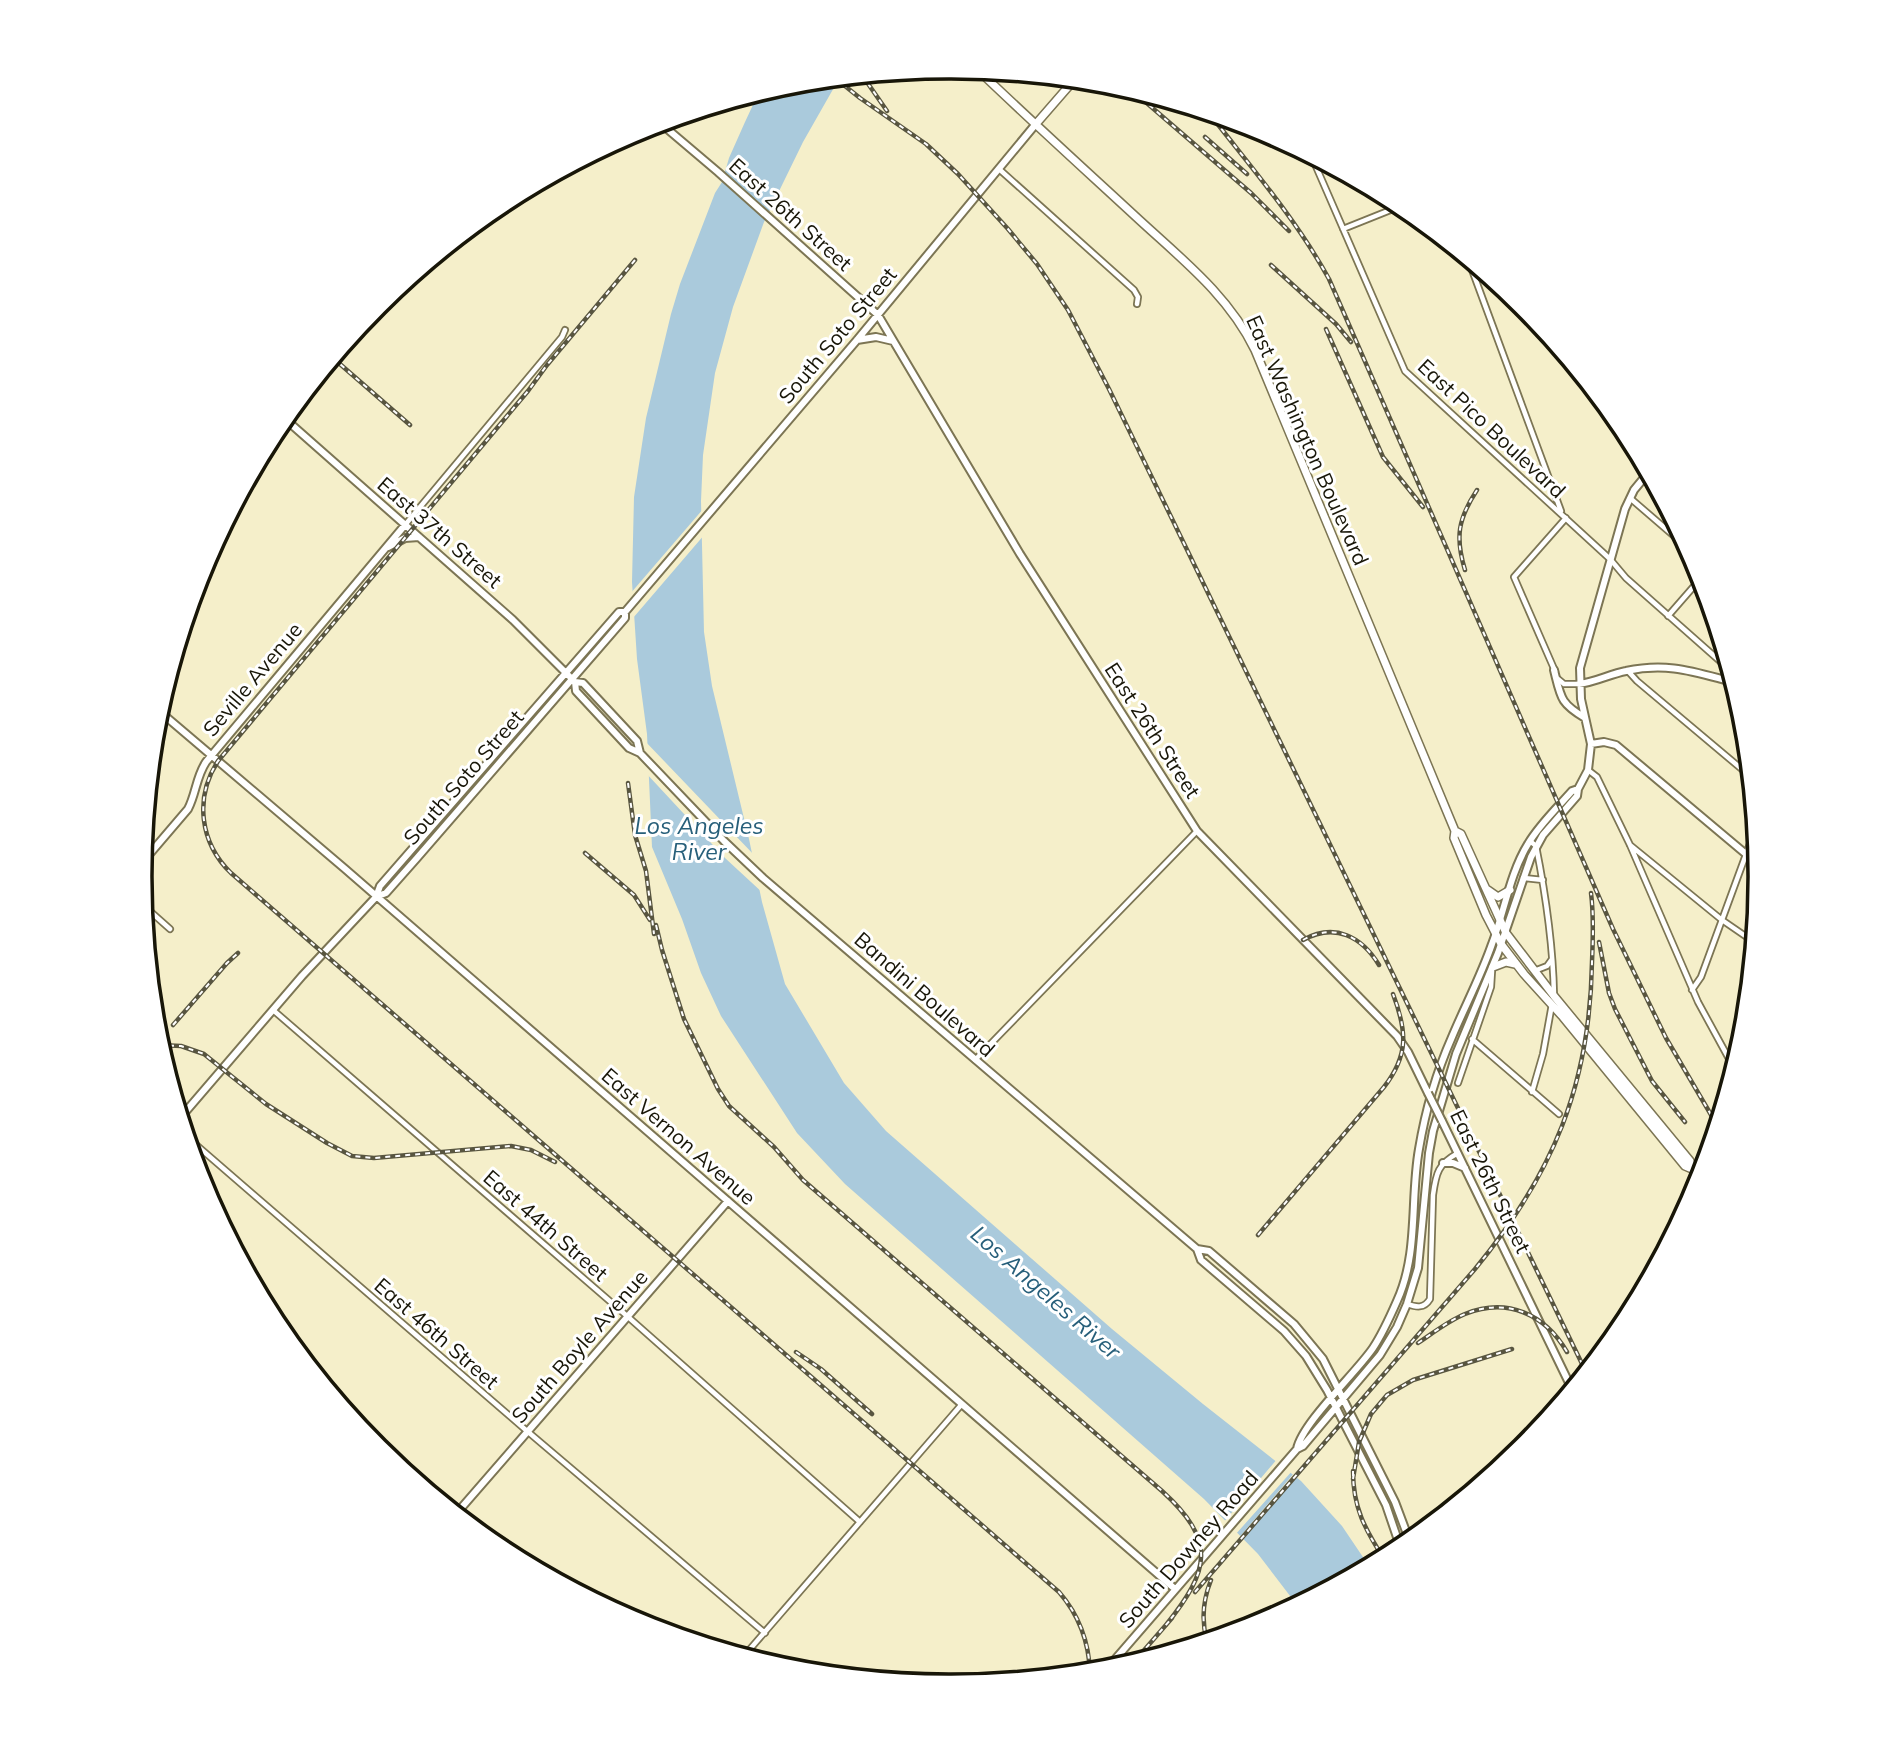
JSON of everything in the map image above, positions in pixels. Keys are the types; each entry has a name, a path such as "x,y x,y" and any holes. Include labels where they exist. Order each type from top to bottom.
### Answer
{"main road":[{"name":"East Washington Boulevard","path":"992,80 1035,125 1205,280 1220,295 1242,326 1255,350 1455,831 1454,838 1501,944 1685,1166 1692,1169"},
{"name":"South Soto Street","path":"376,897 386,893 457,811 570,677 619,612 625,611 703,521 1066,88"},
{"name":"East 26th Street","path":"669,130 878,315 1020,555 1197,831 1397,1037 1408,1052 1568,1380"},
{"path":"857,340 876,337 893,341"},
{"name":"East 37th Street","path":"292,425 513,620 570,677"},
{"path":"1533,843 1577,796 1588,770 1591,744 1579,684 1580,668 1630,498 1642,480"},
{"name":"Seville Avenue","path":"153,850 188,810 200,772 211,756 405,525"},
{"path":"384,550 402,539 419,537"},
{"path":"1579,684 1627,670 1678,667 1723,679"},
{"path":"1554,670 1567,707 1586,718"},
{"name":"South Soto Street","path":"187,1109 302,975 376,897 380,886 450,805 570,677"},
{"name":"Bandini Boulevard","path":"570,677 576,691 629,748 640,753 763,878 1197,1249 1209,1251 1294,1324 1323,1359 1395,1502 1406,1531"},
{"name":"Bandini Boulevard","path":"570,677 583,683 637,741 640,753"},
{"name":"East Vernon Avenue","path":"168,719 1175,1589"},
{"path":"1591,744 1604,742 1616,745 1746,854"},
{"path":"450,805 457,811"},
{"name":"East Washington Boulevard","path":"1455,831 1461,834 1506,933 1554,996 1690,1161 1692,1169"},
{"name":"South Downey Road","path":"1118,1656 1297,1449 1322,1425 1387,1344 1407,1304 1418,1268 1424,1185 1433,1131 1456,1054 1506,933 1533,843"},
{"name":"South Downey Road","path":"1297,1449 1298,1442 1306,1431 1373,1348 1401,1291 1411,1246 1416,1163 1428,1111 1450,1041 1496,934 1521,856 1533,843"},
{"path":"1483,884 1498,897 1510,890"},
{"path":"1493,967 1506,962 1517,965"},
{"path":"1443,1163 1455,1163 1465,1168"},
{"name":"South Boyle Avenue","path":"462,1507 728,1201"},
{"name":"Bandini Boulevard","path":"1197,1249 1201,1261 1284,1331 1314,1367 1386,1505 1397,1537"},
{"path":"1322,1425 1330,1420 1343,1421"}],"street":[{"path":"999,169 1134,290 1138,297 1137,304"},
{"name":"East Pico Boulevard","path":"1317,169 1405,371 1611,559 1626,578 1718,659"},
{"path":"1343,229 1389,211"},
{"path":"1474,275 1564,516 1514,577 1561,683 1579,684"},
{"path":"405,525 565,331"},
{"path":"1630,498 1668,531"},
{"path":"1668,616 1693,587"},
{"path":"1627,670 1740,768"},
{"path":"1588,770 1597,777 1630,845 1692,989 1727,1055"},
{"path":"975,1060 1197,831"},
{"path":"1532,1091 1543,1054 1554,996 1549,918 1533,843"},
{"path":"1630,845 1722,920 1746,934"},
{"path":"1692,989 1701,977 1746,854"},
{"path":"1523,878 1543,880"},
{"path":"153,914 170,929"},
{"path":"1534,971 1547,966 1552,958"},
{"path":"1458,1083 1490,988 1493,967"},
{"name":"East 44th Street","path":"273,1010 860,1522"},
{"path":"1472,1040 1559,1114"},
{"name":"East 46th Street","path":"201,1149 765,1633"},
{"path":"1407,1304 1423,1306 1430,1299 1433,1195 1437,1173 1443,1163 1458,1153"},
{"path":"751,1649 962,1404"}],"water":[{"name":"Los Angeles River","path":"834,88 803,142 764,222 733,307 715,373 703,455 701,501 704,632 712,686 762,902 785,984 844,1083 886,1131 1112,1329 1301,1481 1342,1526 1364,1558 1291,1597 1258,1554 1204,1499 845,1184 797,1133 721,1016 701,973 652,847 647,734 637,659 632,582 634,497 646,418 671,314 729,158 754,104"}],"pier":[{"path":"704,508 705,534 633,618 630,594"},
{"path":"643,739 756,857 764,894 725,858 645,772"},
{"path":"1278,1458 1293,1470 1235,1535 1223,1523"},
{"path":"1295,1472 1298,1475 1240,1541 1238,1539"}],"railway":[{"path":"868,83 887,111"},
{"path":"845,86 926,144 958,174 1037,264 1068,310 1109,389 1582,1363"},
{"path":"1148,104 1251,193 1289,231"},
{"path":"1219,126 1287,214 1329,279 1613,929 1666,1038 1711,1115"},
{"path":"1205,137 1247,174"},
{"path":"635,260 218,761 210,775 203,805 207,834 213,848 231,873 1059,1592 1082,1630 1089,1662"},
{"path":"1271,265 1336,324 1351,342"},
{"path":"1326,329 1383,457 1423,507"},
{"path":"340,364 410,425"},
{"path":"1465,570 1460,548 1460,528 1477,490"},
{"path":"628,783 635,835 646,871 654,934"},
{"path":"585,853 634,895 650,920"},
{"path":"1195,1592 1475,1269 1502,1234 1546,1163 1575,1088 1584,1048 1590,1007 1593,919 1591,893"},
{"path":"656,925 684,1019 729,1106 774,1147 803,1180 1162,1491 1192,1525 1199,1541 1199,1572 1181,1606 1166,1625"},
{"path":"1303,940 1326,932 1347,935 1364,947 1379,965"},
{"path":"1599,942 1609,993 1615,1009 1652,1081 1685,1122"},
{"path":"173,1025 238,953"},
{"path":"1258,1235 1392,1075 1402,1053 1403,1042 1401,1020 1393,994"},
{"path":"171,1046 204,1054 266,1104 352,1156 374,1158 511,1146 531,1150 555,1162"},
{"path":"1418,1343 1465,1314 1496,1307 1524,1312 1536,1319 1548,1328 1567,1352"},
{"path":"1353,1479 1359,1442 1371,1414 1387,1395 1413,1380 1512,1349"},
{"path":"796,1352 821,1369 872,1414"},
{"path":"1353,1471 1355,1496 1361,1518 1378,1549"},
{"path":"1205,1632 1204,1610 1211,1580"},
{"path":"1144,1650 1172,1618"}]}
